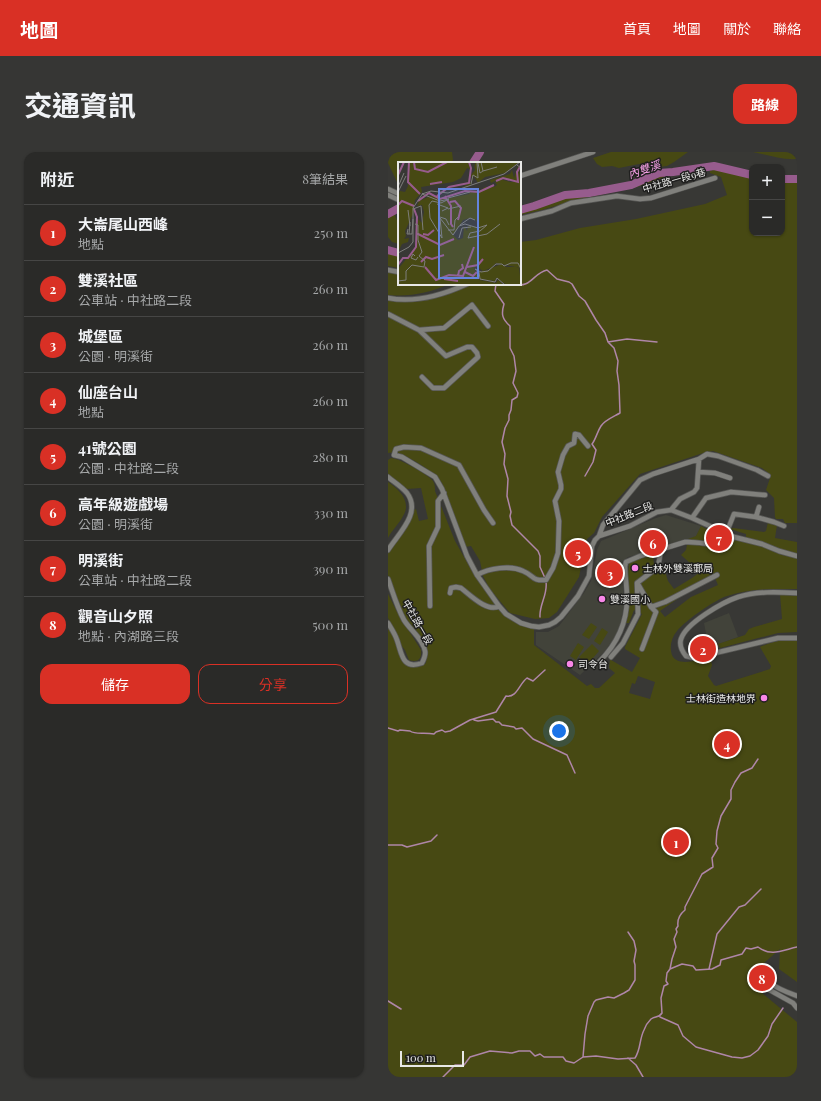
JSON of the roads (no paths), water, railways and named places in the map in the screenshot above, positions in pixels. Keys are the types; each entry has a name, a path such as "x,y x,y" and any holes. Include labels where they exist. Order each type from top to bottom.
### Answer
{"street":[{"path":"521,176 593,152"},
{"name":"中社路一段9巷","path":"521,219 552,211 571,203 617,196 640,199 651,198 715,178"},
{"path":"388,189 398,194"},
{"path":"388,195 398,200"},
{"path":"388,270 398,272"},
{"path":"388,298 406,301 426,298 463,285"},
{"path":"419,330 444,328 472,305 488,326"},
{"path":"388,314 419,330 446,356 467,347 472,347 477,353 478,357 444,388 433,388 422,377"},
{"path":"477,575 483,571 512,568 523,571 536,580 546,580 558,553 559,521 555,501 561,485 558,472 563,455 568,446 574,443 575,434 578,435 588,446"},
{"path":"391,456 396,449 404,447 421,448 459,465 484,510 493,522"},
{"path":"599,536 603,525 640,480 707,454 718,456 757,470 768,476"},
{"name":"中社路二段","path":"391,456 402,457 435,477 444,493 467,556 477,575 506,614 513,619 531,626 539,627 556,622 578,596 589,576 592,546 599,536 630,526 657,512 671,510"},
{"path":"699,458 697,488 694,492 680,499 671,510 692,518 734,538 762,544 797,556"},
{"path":"699,472 714,473 730,478"},
{"path":"388,477 408,494 412,508 411,516 388,550"},
{"path":"692,518 706,498 731,492 765,495"},
{"path":"430,606 429,546 438,527 438,501 444,493"},
{"path":"756,517 759,507"},
{"path":"726,534 734,514 756,517 784,526"},
{"path":"599,662 620,636 627,603 626,562 685,542 719,546 730,543 734,538"},
{"path":"637,583 658,567 661,550"},
{"path":"651,607 665,602 717,575"},
{"name":"中社路一段","path":"388,579 400,612 422,644 425,651 425,657 422,663 416,665 406,662 402,658 397,638 388,623"},
{"path":"637,583 651,607 656,612 642,649"},
{"path":"611,657 623,643 638,614 637,583"},
{"path":"450,593 451,588 461,588 476,600 490,608 496,608 499,606"},
{"path":"797,593 769,592 750,594 738,597 725,603 690,626 682,637 681,647 686,656 694,658 778,638 797,638"},
{"path":"797,996 772,985 767,980 764,981 763,984 766,988 793,1003 797,1008"}],"waterway":[{"path":"474,162 480,152"},
{"name":"內雙溪","path":"521,210 565,195 589,193 631,185 659,173 714,166 749,174"},
{"name":"內雙溪","path":"785,179 797,179"},
{"path":"388,214 398,209"},
{"name":"內雙溪","path":"388,250 398,253"},
{"path":"521,285 528,283 538,274 547,270 557,279 572,284 579,296 585,301 605,333 608,342 614,348 618,361 617,371 620,413 607,420 600,428 592,444 596,450 593,462 585,476"},
{"path":"496,285 495,291 504,304 503,316 505,321 510,326 510,348 514,356 516,371 513,383 518,393 517,397 512,400 509,420 505,428 502,442 505,454 504,464 508,479 507,496 511,512 510,516 512,525 538,551 540,556 540,567 545,578"},
{"path":"608,342 627,339 657,342"},
{"path":"540,617 546,591 546,582"},
{"path":"388,728 398,731 434,734 442,730 445,732 450,731 470,720 496,712 506,696 513,695 527,678 533,681 545,670"},
{"path":"474,720 478,721 493,719 502,725 514,727 516,729 522,728 533,739 567,755 575,773"},
{"path":"443,1077 455,1065 464,1065 470,1057 490,1051 512,1053 519,1051 530,1051 535,1056 540,1054 544,1057 563,1057 566,1061 574,1063 583,1057 596,1056 618,1059 635,1058 642,1034 647,1024 651,1019 660,1016 662,1013 661,998 664,986 668,984 666,981 667,973 670,969 676,947 674,939 677,932 676,929 678,926 678,919 685,910 685,907 702,874 713,867 712,858 718,848 716,844 717,831 721,816 731,799 731,790 741,773 752,768 758,759"},
{"path":"388,845 402,845 407,847 431,841 437,835"},
{"path":"709,969 717,934 739,907 745,905 761,889"},
{"path":"583,1057 588,1016 594,1002 596,1000 608,997 614,998 624,993 629,990 635,980 634,961 636,950 634,941 628,932"},
{"path":"670,969 682,964 693,966 696,970 712,969 720,965 721,960 742,954 746,948 751,949 758,947 768,952 772,952 797,947"},
{"path":"388,1001 401,1009"},
{"path":"660,1017 678,1025 683,1036 696,1047 732,1057 742,1058 750,1056 758,1050 768,1036 772,1024 783,1008"},
{"path":"628,1058 636,1065 643,1077"}],"place":[{"name":"明溪街","path":"719,538"},
{"name":"高年級遊戲場","path":"653,543"},
{"name":"41號公園","path":"578,553"},
{"name":"士林外雙溪郵局","path":"635,568"},
{"name":"城堡區","path":"610,573"},
{"name":"雙溪國小","path":"602,599"},
{"name":"雙溪社區","path":"703,649"},
{"name":"司令台","path":"570,664"},
{"name":"士林街造林地界","path":"764,698"},
{"name":"仙座台山","path":"727,744"},
{"name":"大崙尾山西峰","path":"676,842"},
{"name":"觀音山夕照","path":"762,978"}]}
